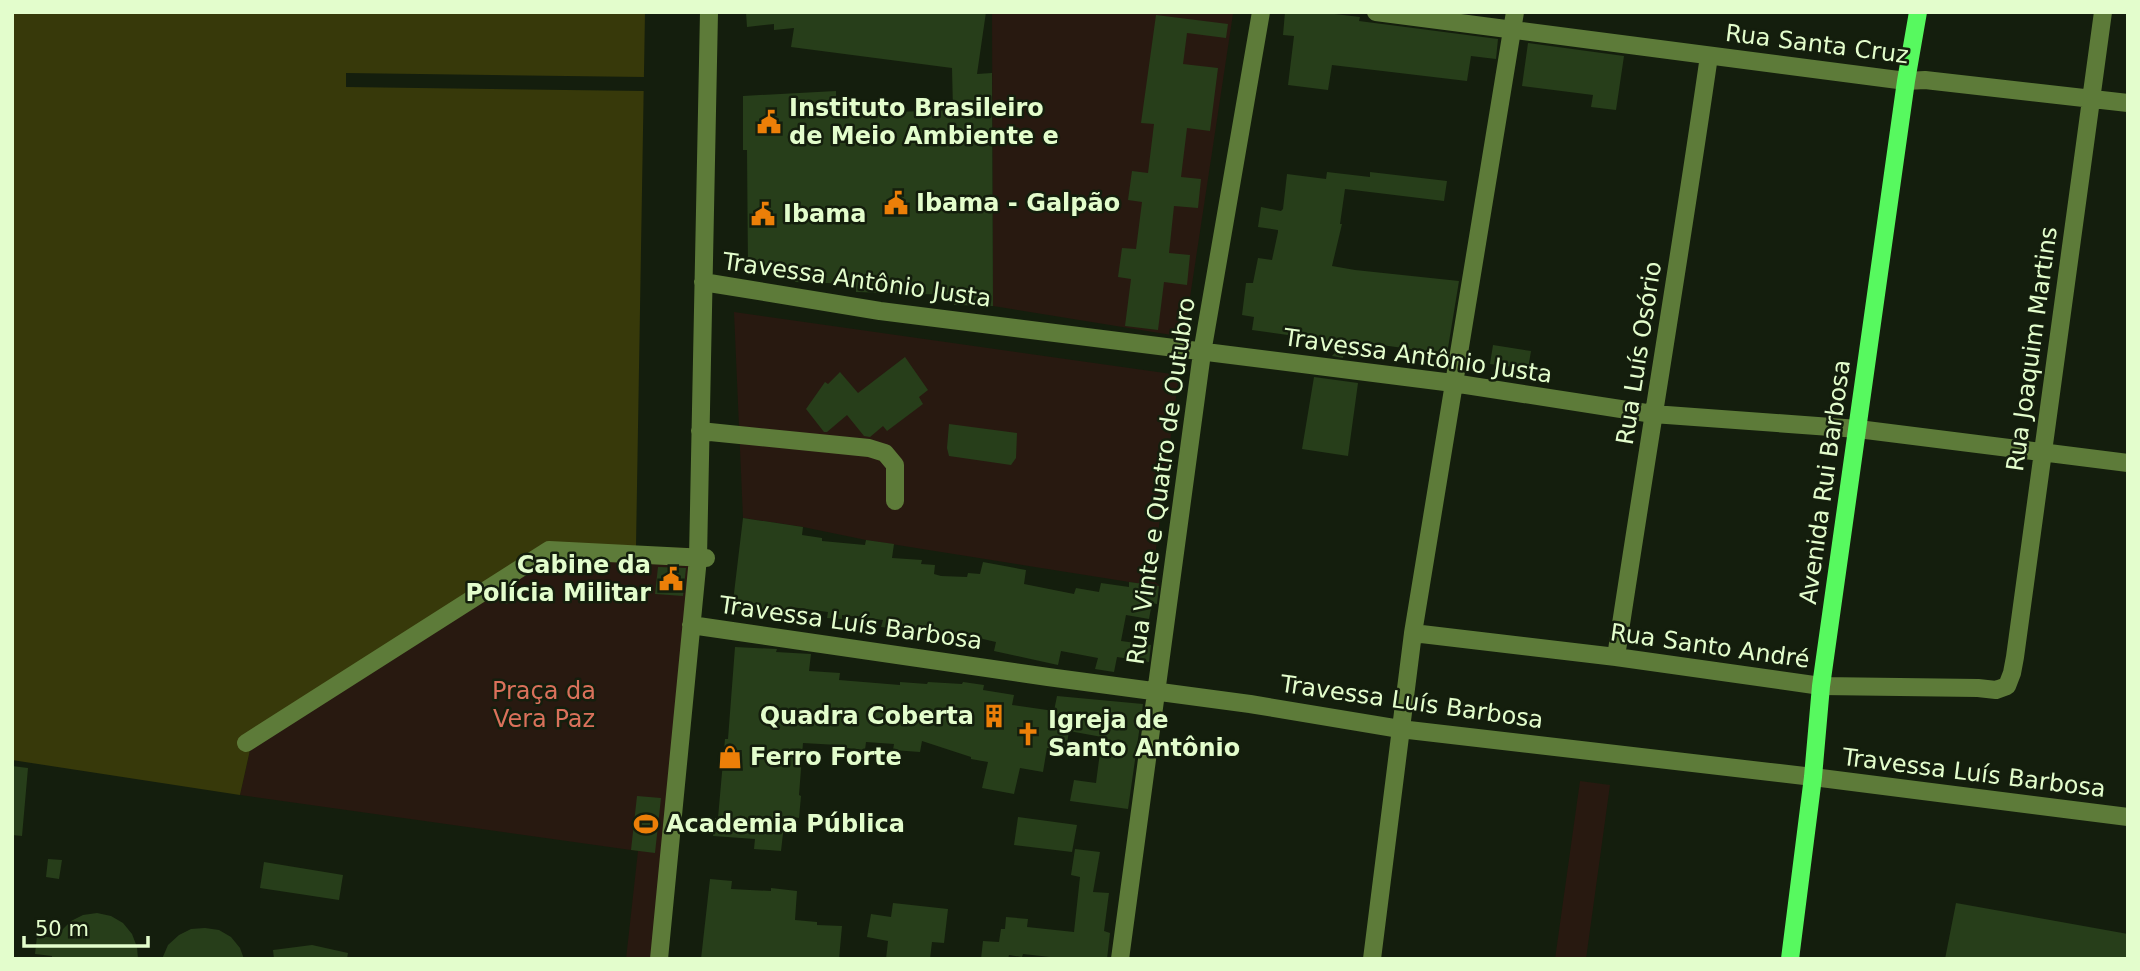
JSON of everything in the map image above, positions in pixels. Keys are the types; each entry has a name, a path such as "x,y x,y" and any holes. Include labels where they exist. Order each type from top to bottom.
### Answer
{"main road":[{"name":"Avenida Rui Barbosa","path":"1790,959 1813,777 1821,686 1918,12"}],"street":[{"path":"659,959 691,625 702,558 701,431 709,12"},
{"name":"Rua Vinte e Quatro de Outubro","path":"1120,959 1202,353 1261,12"},
{"name":"Rua Santa Cruz","path":"1376,12 1514,21 1709,57 1906,81 1925,80 2128,103"},
{"name":"Rua Joaquim Martins","path":"2002,689 2007,686 2012,673 2103,12"},
{"path":"1372,959 1413,632 1514,21"},
{"name":"Rua Luís Osório","path":"1616,657 1709,57"},
{"name":"Travessa Antônio Justa","path":"703,282 880,311 1453,383 1653,414 1858,429 2128,463"},
{"path":"701,431 885,453 895,465 895,501"},
{"path":"246,743 549,550 702,558"},
{"name":"Travessa Luís Barbosa","path":"691,625 1157,691 1400,729 2128,817"},
{"name":"Rua Santo André","path":"1413,632 1821,686 2002,689"}],"green space":[{"path":"992,12 1233,14 1184,337 993,306"},
{"path":"734,312 1179,375 1152,579 1161,587 743,518"},
{"name":"Praça da Vera Paz","path":"549,544 692,548 654,959 626,959 638,851 240,795 250,750"},
{"path":"1580,781 1610,785 1586,959 1555,959"}],"shaded area":[{"path":"12,12 645,12 636,546 549,544 250,750 240,795 12,760"}],"pier":[{"path":"346,73 644,77 644,91 346,87"}],"building":[{"path":"746,12 986,12 977,74 992,73 993,306 954,305 954,295 856,292 856,284 795,282 795,267 748,268 747,150 743,150 743,96 836,91 836,114 953,110 952,68 791,47 794,28 774,30 774,24 747,27"},
{"path":"1285,12 1318,12 1360,17 1359,21 1498,39 1496,59 1471,56 1467,81 1332,65 1328,90 1288,85 1294,36 1283,35"},
{"path":"1156,15 1228,24 1226,38 1187,33 1183,64 1218,68 1210,131 1187,128 1181,177 1201,179 1198,208 1174,206 1169,253 1190,255 1187,285 1164,282 1158,330 1125,326 1131,279 1118,277 1122,248 1136,249 1142,202 1128,200 1132,171 1148,173 1154,124 1141,123"},
{"path":"1528,43 1624,56 1616,110 1591,107 1593,95 1522,86"},
{"path":"1327,172 1370,177 1370,172 1447,181 1444,201 1345,189 1342,224 1332,266 1459,281 1447,354 1345,340 1343,358 1332,356 1342,345 1252,330 1254,317 1242,315 1246,283 1253,283 1258,258 1272,260 1278,232 1258,227 1261,207 1281,211 1283,209 1287,174 1326,179"},
{"path":"1493,345 1531,351 1528,369 1490,364"},
{"path":"905,357 928,390 919,397 923,404 887,431 883,426 870,437 864,436 847,415 824,432 806,409 825,382 828,384 840,372 858,393"},
{"path":"1314,377 1358,383 1348,456 1302,449"},
{"path":"949,424 1017,433 1016,458 1011,465 949,456"},
{"path":"743,518 803,527 802,535 822,538 822,541 865,545 866,540 894,544 892,558 922,560 921,564 935,565 934,574 941,576 967,577 968,573 980,574 983,562 1026,570 1024,584 1074,594 1076,588 1099,592 1101,583 1129,587 1129,582 1159,586 1157,604 1152,603 1149,619 1126,615 1121,641 1151,645 1149,662 1117,657 1114,672 1095,669 1098,658 1061,651 1058,665 994,651 996,642 970,636 969,640 959,639 958,643 946,641 947,635 881,627 883,620 842,615 842,619 827,618 828,612 791,607 789,617 732,610"},
{"name":"Cabine da Polícia Militar","path":"658,567 686,568 683,596 655,594"},
{"path":"514,586 520,596 506,604 500,594"},
{"path":"735,647 811,654 809,671 840,673 839,680 900,685 900,682 963,682 984,685 983,690 1014,695 1012,705 1054,711 1057,696 1143,704 1128,809 1070,801 1074,780 1096,783 1102,737 1069,731 1066,750 1047,748 1043,772 1020,768 1014,794 982,788 988,762 971,759 922,741 920,752 893,750 894,744 866,742 865,750 803,743 799,818 785,816 781,851 754,849 755,839 713,836 715,818 718,818 725,739 728,739"},
{"path":"12,766 28,768 22,836 12,835"},
{"name":"Academia Pública","path":"637,796 661,798 655,853 631,850"},
{"path":"1018,817 1077,825 1072,852 1014,845"},
{"path":"1075,849 1100,852 1093,892 1109,893 1104,931 1110,933 1107,959 1050,959 1023,954 1022,957 1009,955 1008,959 981,959 983,941 999,942 1001,929 1005,929 1006,917 1028,919 1027,927 1074,932 1080,877 1071,875"},
{"path":"48,859 62,860 59,879 46,877"},
{"path":"264,862 343,875 339,900 260,888"},
{"path":"710,879 732,881 731,889 771,891 771,888 797,891 795,920 817,922 817,925 842,926 839,959 701,959"},
{"path":"893,903 948,909 944,943 932,942 930,959 886,959 888,941 867,937 871,914 891,917"},
{"path":"1956,903 2128,934 2128,959 1945,959"},
{"path":"97,913 111,916 123,923 132,934 138,959 52,959 52,956 35,954 37,936 57,938 71,921 83,915"},
{"path":"191,929 219,930 231,937 240,948 244,959 162,959 168,945 179,935"},
{"path":"312,945 348,953 347,959 274,959 273,950"}],"place":[{"name":"Instituto Brasileiro de Meio Ambiente e","path":"769,122"},
{"name":"Ibama - Galpão","path":"896,203"},
{"name":"Ibama","path":"763,214"},
{"name":"Cabine da Polícia Militar","path":"671,579"},
{"name":"Quadra Coberta","path":"994,716"},
{"name":"Igreja de Santo Antônio","path":"1028,734"},
{"name":"Ferro Forte","path":"730,757"},
{"name":"Academia Pública","path":"646,824"}]}
